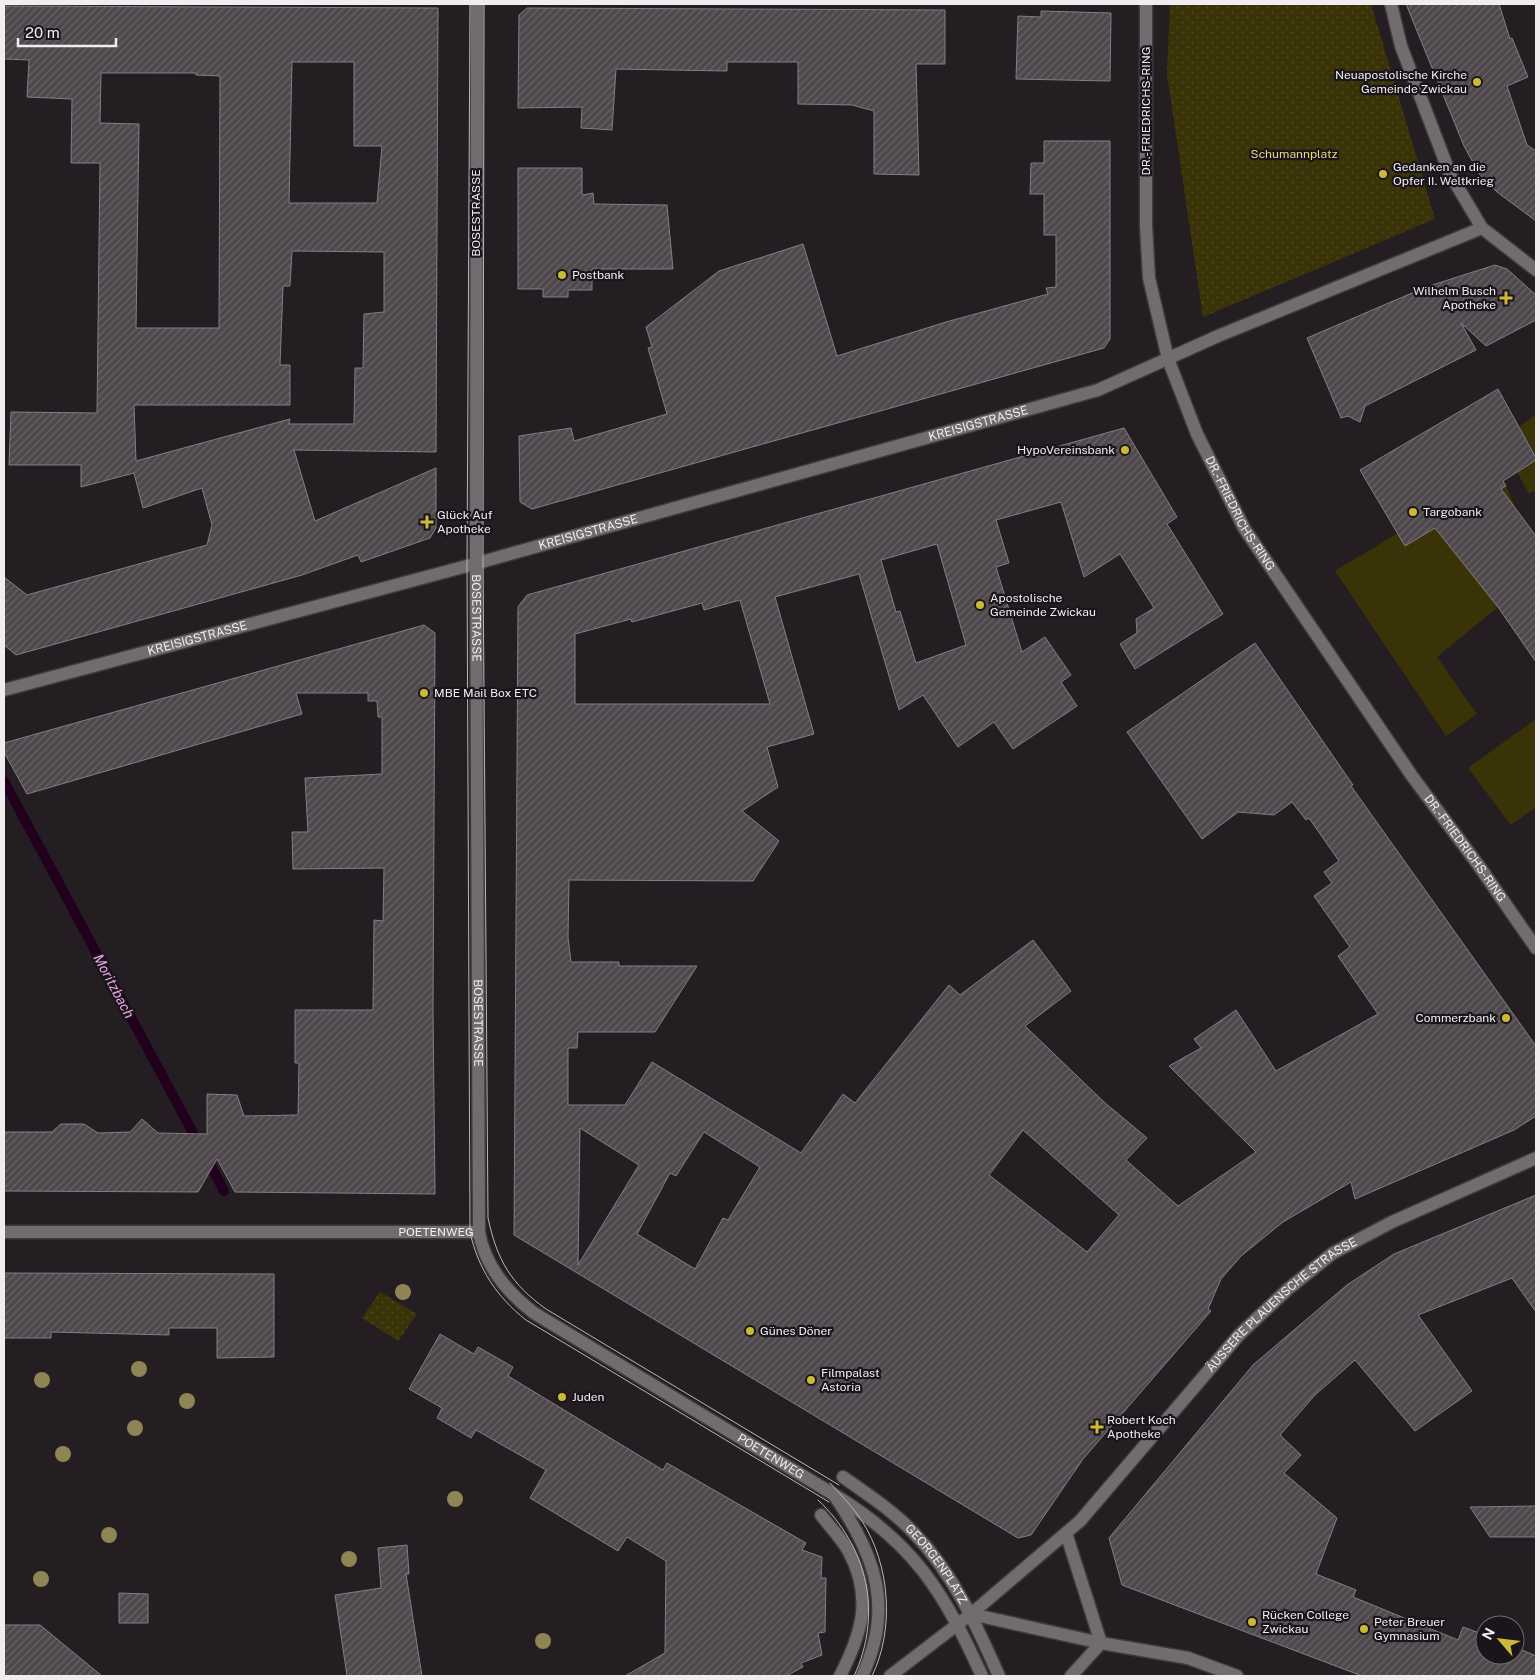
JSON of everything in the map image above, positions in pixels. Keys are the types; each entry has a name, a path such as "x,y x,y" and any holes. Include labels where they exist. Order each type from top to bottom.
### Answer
{"street":[{"name":"BOSESTRASSE","path":"477,4 476,563 479,1232"},
{"name":"DR.-FRIEDRICHS-RING","path":"1146,4 1146,225 1152,294 1168,359 1196,434 1244,528 1412,776 1479,866 1536,948"},
{"path":"1391,4 1401,46 1450,174 1482,228 1536,270"},
{"path":"1168,359 1482,228"},
{"name":"KREISIGSTRASSE","path":"4,690 476,563 1098,390 1168,359"},
{"name":"ÄUSSERE PLAUENSCHE STRASSE","path":"890,1676 971,1614 1080,1521 1238,1335 1288,1289 1333,1253 1392,1222 1536,1158"},
{"name":"POETENWEG","path":"4,1232 479,1232 481,1243 499,1278 518,1301 534,1313 865,1514 898,1541 932,1580 958,1624 982,1676"},
{"name":"GEORGENPLATZ","path":"843,1477 875,1499 912,1531 946,1572 971,1614 999,1676"},
{"path":"833,1494 847,1514 870,1558 877,1590 880,1618 875,1644 862,1676"},
{"path":"821,1515 848,1551 859,1576 862,1597 863,1620 852,1652 840,1676"},
{"path":"1066,1533 1101,1643"},
{"path":"971,1614 1101,1643 1188,1658 1236,1676"},
{"path":"1071,1676 1101,1643"}],"green space":[{"name":"Schumannplatz","path":"1170,4 1371,4 1435,219 1203,317 1167,74"},
{"path":"1536,414 1536,458 1519,427"},
{"path":"1536,460 1536,494 1533,491 1529,494 1517,472"},
{"path":"1506,486 1518,513 1498,607 1437,657 1477,714 1446,736 1335,571 1398,533 1405,546"},
{"path":"1536,719 1536,807 1511,825 1468,768"},
{"path":"380,1292 417,1314 398,1341 362,1318"}],"building":[{"path":"1406,4 1499,4 1510,39 1512,38 1528,77 1507,86 1527,145 1536,151 1536,221 1497,192 1480,175 1464,146"},
{"path":"4,6 438,8 436,452 294,450 315,521 436,468 436,528 430,538 361,562 358,555 302,575 16,655 4,645 4,577 27,595 207,545 212,525 202,488 143,508 134,473 81,487 81,465 9,465 11,412 97,413 100,163 71,163 72,99 27,97 29,60 4,59","holes":["292,62 354,62 354,146 382,146 377,203 289,203","101,73 196,73 196,75 220,76 219,328 136,328 139,124 100,123","292,251 384,252 384,312 364,314 363,368 355,368 354,424 289,424 290,419 136,461 134,405 290,405 290,365 280,365 283,286 290,286"]},
{"path":"527,8 945,10 945,64 916,64 919,175 874,174 874,111 852,105 798,104 798,62 727,62 727,71 616,69 612,130 581,128 582,107 518,108 519,15"},
{"path":"1041,11 1111,13 1110,81 1016,79 1018,16 1041,17"},
{"path":"1044,141 1110,141 1110,339 1104,348 532,509 520,502 519,436 571,428 574,441 667,414 648,348 652,347 646,327 719,271 803,244 837,356 946,322 1048,294 1046,288 1056,287 1056,235 1044,235 1044,194 1030,194 1031,163 1044,163"},
{"path":"518,168 582,168 582,195 593,193 594,204 667,205 673,269 592,269 592,290 568,290 568,297 543,297 543,289 518,289"},
{"path":"1495,265 1507,269 1536,295 1536,320 1486,346 1461,323 1476,350 1365,406 1360,422 1348,416 1341,418 1307,338 1426,287"},
{"path":"1498,389 1536,458 1536,460 1503,481 1506,486 1501,489 1536,536 1536,662 1498,607 1435,528 1405,546 1360,470"},
{"path":"1124,428 1177,517 1167,524 1223,614 1135,669 1120,644 1137,633 1136,619 1154,608 1120,554 1084,577 1061,502 996,520 1009,563 996,567 1022,652 1045,637 1071,675 1061,682 1077,706 1013,749 994,722 958,747 923,695 899,710 859,574 775,597 814,734 767,747 778,787 742,811 779,841 753,881 569,880 568,937 571,962 619,962 619,966 697,966 655,1032 578,1032 577,1048 568,1048 568,1105 625,1105 652,1062 801,1153 843,1094 855,1103 949,985 960,995 1033,940 1071,991 1025,1026 1104,1102 1147,1138 1126,1160 1178,1206 1256,1152 1169,1066 1201,1048 1194,1039 1236,1010 1276,1071 1378,1014 1338,956 1350,947 1314,896 1332,883 1324,872 1339,861 1309,818 1306,820 1292,802 1274,815 1238,812 1202,839 1127,732 1255,643 1353,785 1351,786 1536,1046 1536,1116 1514,1130 1355,1199 1351,1182 1283,1222 1241,1256 1221,1279 1208,1309 1211,1311 1083,1459 1031,1535 1018,1538 514,1235 518,607 527,595","holes":["937,544 966,645 916,663 900,611 896,612 881,560","740,600 770,704 575,704 575,634 631,619 632,622 702,603 704,610","580,1128 639,1165 578,1265","1023,1130 1119,1215 1087,1252 989,1175","704,1132 760,1167 728,1220 723,1218 695,1269 637,1234 670,1173 676,1176"]},
{"path":"424,625 435,633 433,1010 435,1194 235,1192 217,1159 198,1192 4,1191 4,1132 52,1132 61,1124 84,1124 98,1133 130,1132 142,1119 158,1133 207,1134 207,1094 237,1095 244,1116 298,1115 299,1063 295,1063 295,1010 373,1010 374,920 383,921 384,868 293,869 292,832 308,832 305,778 382,774 382,717 378,717 377,701 368,701 368,693 296,693 302,714 27,794 4,752 4,743"},
{"path":"1536,1195 1536,1312 1512,1278 1418,1315 1472,1391 1415,1431 1355,1360 1315,1395 1280,1435 1301,1455 1284,1473 1337,1518 1316,1574 1356,1590 1353,1597 1458,1640 1463,1627 1475,1631 1475,1665 1525,1665 1525,1651 1536,1656 1536,1676 1362,1676 1122,1585 1109,1538 1253,1365 1347,1285 1394,1254"},
{"path":"4,1273 274,1274 274,1357 217,1358 217,1328 169,1328 169,1335 51,1332 51,1338 4,1338"},
{"path":"440,1334 474,1354 478,1347 513,1367 508,1376 663,1470 667,1463 806,1543 802,1550 822,1557 821,1578 826,1578 825,1632 818,1633 822,1655 801,1663 803,1667 786,1676 625,1676 665,1653 666,1561 627,1537 618,1551 530,1498 546,1470 476,1430 471,1438 437,1418 442,1408 409,1389"},
{"path":"1536,1506 1536,1537 1490,1537 1470,1507"},
{"path":"407,1545 409,1574 406,1574 422,1676 347,1676 335,1595 381,1588 378,1548"},
{"path":"119,1593 148,1594 148,1623 119,1623"},
{"path":"4,1625 40,1625 102,1676 4,1676"}],"waterway":[{"name":"Moritzbach","path":"4,781 199,1144"},
{"name":"Moritzbach","path":"206,1157 224,1191"}],"tram line":[{"path":"470,4 467,566 470,1232 478,1258 490,1281 506,1302 526,1320 829,1502"},
{"path":"484,4 483,561 488,1218 496,1246 507,1270 534,1300 839,1485"},
{"path":"830,1483 862,1521 879,1557 884,1577 886,1597 884,1638 872,1676"},
{"path":"818,1500 849,1539 859,1560 866,1582 869,1605 868,1629 863,1653 854,1676"}],"place":[{"name":"Neuapostolische Kirche Gemeinde Zwickau","path":"1477,82"},
{"name":"Gedanken an die Opfer II. Weltkrieg","path":"1383,174"},
{"name":"Postbank","path":"562,275"},
{"name":"Wilhelm Busch Apotheke","path":"1506,298"},
{"name":"HypoVereinsbank","path":"1125,450"},
{"name":"Targobank","path":"1413,512"},
{"name":"Glück Auf Apotheke","path":"427,522"},
{"name":"Apostolische Gemeinde Zwickau","path":"980,605"},
{"name":"MBE Mail Box ETC","path":"424,693"},
{"name":"Commerzbank","path":"1506,1018"},
{"name":"Günes Döner","path":"750,1331"},
{"name":"Filmpalast Astoria","path":"811,1380"},
{"name":"Juden","path":"562,1397"},
{"name":"Robert Koch Apotheke","path":"1097,1427"},
{"name":"Rücken College Zwickau","path":"1252,1622"},
{"name":"Peter Breuer Gymnasium","path":"1364,1629"}]}
